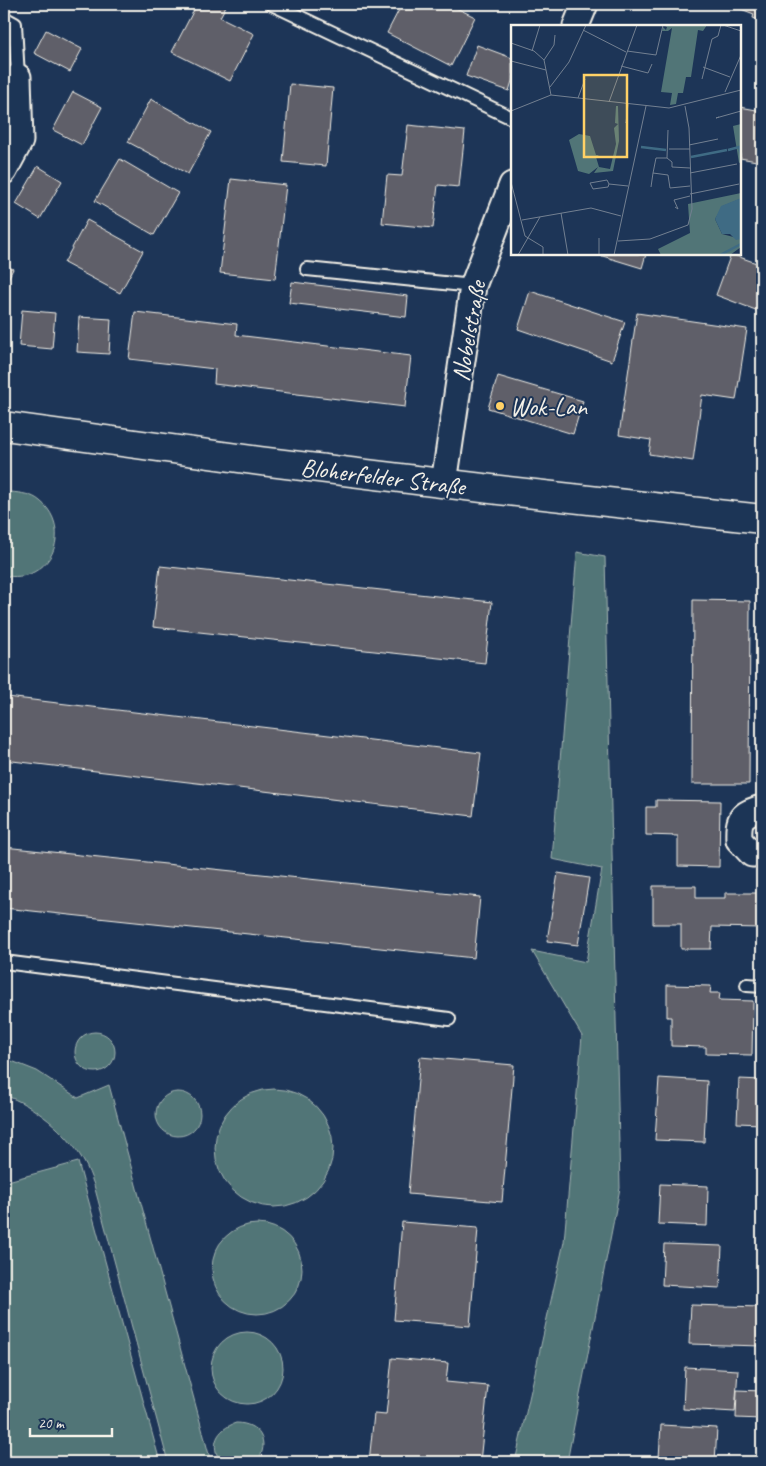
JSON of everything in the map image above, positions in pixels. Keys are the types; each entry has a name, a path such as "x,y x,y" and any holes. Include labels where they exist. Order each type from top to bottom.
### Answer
{"street":[{"path":"576,25 585,4"},
{"path":"4,171 20,141 18,76"},
{"name":"Nobelstraße","path":"444,483 473,286 511,188"},
{"name":"Bloherfelder Straße","path":"4,426 498,490 762,519"},
{"path":"762,808 746,812 738,824 738,840 752,854 762,854"}],"lane":[{"path":"272,4 511,118"},
{"path":"4,18 15,24 18,76"},
{"path":"306,268 473,286"},
{"path":"4,962 449,1020"},
{"path":"747,985 762,986"}],"green space":[{"path":"11,492 30,495 40,501 48,509 56,528 54,548 50,558 43,566 27,575 4,576 4,494"},
{"path":"577,552 605,557 620,1188 567,1462 515,1462 564,1242 582,1036 532,951 586,962 602,869 552,859"},
{"path":"99,1032 106,1035 112,1041 115,1052 114,1060 106,1069 99,1072 91,1072 84,1069 76,1060 75,1048 78,1041 87,1033"},
{"path":"4,1058 37,1071 78,1098 109,1085 211,1462 168,1462 89,1172 76,1150 59,1130 27,1105 4,1095"},
{"path":"274,1089 297,1094 316,1106 328,1125 333,1148 328,1171 316,1190 297,1202 274,1207 251,1202 232,1190 220,1171 215,1148 220,1125 232,1106 251,1094"},
{"path":"174,1092 182,1092 194,1098 200,1114 194,1130 182,1136 174,1136 162,1130 156,1118 156,1110 162,1098"},
{"path":"78,1162 160,1462 4,1462 4,1182"},
{"path":"257,1224 274,1227 289,1237 299,1252 302,1269 299,1286 289,1301 274,1311 257,1314 240,1311 225,1301 215,1286 212,1269 215,1252 225,1237 240,1227"},
{"path":"254,1332 273,1342 281,1354 283,1368 281,1382 273,1394 261,1402 240,1404 221,1394 213,1382 211,1361 221,1342 233,1334"},
{"path":"236,1423 251,1426 260,1435 263,1447 257,1462 221,1462 217,1456 215,1444 217,1438 224,1429"}],"building":[{"path":"197,4 227,4 220,17 254,34 230,81 172,52"},
{"path":"402,4 448,4 475,17 451,66 387,33"},
{"path":"728,4 762,4 762,21 753,18 754,14"},
{"path":"46,30 82,49 70,72 34,53"},
{"path":"477,45 511,58 511,84 509,91 466,76"},
{"path":"290,84 333,88 326,166 283,162"},
{"path":"73,92 102,107 82,145 53,130"},
{"path":"151,99 211,132 188,174 128,142"},
{"path":"741,107 762,111 762,162 741,158"},
{"path":"408,125 465,131 459,187 438,185 433,228 382,223 387,175 402,176"},
{"path":"120,159 178,193 154,235 95,201"},
{"path":"38,166 62,181 40,219 16,204"},
{"path":"231,179 286,185 275,279 220,273"},
{"path":"87,220 143,251 120,293 64,263"},
{"path":"599,255 646,255 642,268"},
{"path":"731,255 762,265 761,312 716,295"},
{"path":"4,264 13,269 4,287"},
{"path":"292,282 408,296 406,317 289,303"},
{"path":"530,291 625,322 612,361 518,329"},
{"path":"22,310 55,313 52,349 19,346"},
{"path":"135,312 237,324 236,335 411,356 405,407 214,384 215,369 129,359"},
{"path":"637,313 747,329 736,400 702,395 693,461 649,454 651,440 619,435"},
{"path":"79,317 111,319 109,354 77,352"},
{"path":"498,376 583,401 573,434 488,408"},
{"path":"762,410 762,434 759,433"},
{"path":"160,566 492,602 485,663 153,627"},
{"path":"693,600 750,601 749,784 692,784"},
{"path":"7,697 481,753 473,816 4,760 4,725"},
{"path":"656,800 720,801 719,867 678,866 678,836 646,835 646,807 656,807"},
{"path":"4,847 480,897 474,958 4,908"},
{"path":"558,873 589,878 578,945 547,941"},
{"path":"653,886 696,886 696,898 725,898 725,893 757,893 757,905 762,906 762,928 712,927 711,949 681,949 681,924 653,924"},
{"path":"667,985 711,986 710,993 720,993 719,1000 753,1001 752,1055 706,1054 706,1047 671,1046 671,1017 667,1017"},
{"path":"420,1057 514,1065 502,1202 408,1194"},
{"path":"659,1078 707,1081 704,1142 655,1140"},
{"path":"739,1079 762,1080 762,1124 737,1123"},
{"path":"660,1184 708,1186 707,1226 658,1224"},
{"path":"402,1222 478,1228 470,1326 394,1320"},
{"path":"664,1244 722,1246 720,1288 662,1285"},
{"path":"691,1305 762,1307 762,1346 689,1344"},
{"path":"392,1358 448,1363 446,1382 488,1386 480,1462 369,1462 374,1414 386,1415"},
{"path":"685,1367 738,1370 735,1412 683,1409"},
{"path":"737,1390 762,1391 762,1419 736,1418"},
{"path":"661,1425 717,1428 715,1462 659,1458"}],"place":[{"name":"Wok-Lan","path":"500,406"}]}
